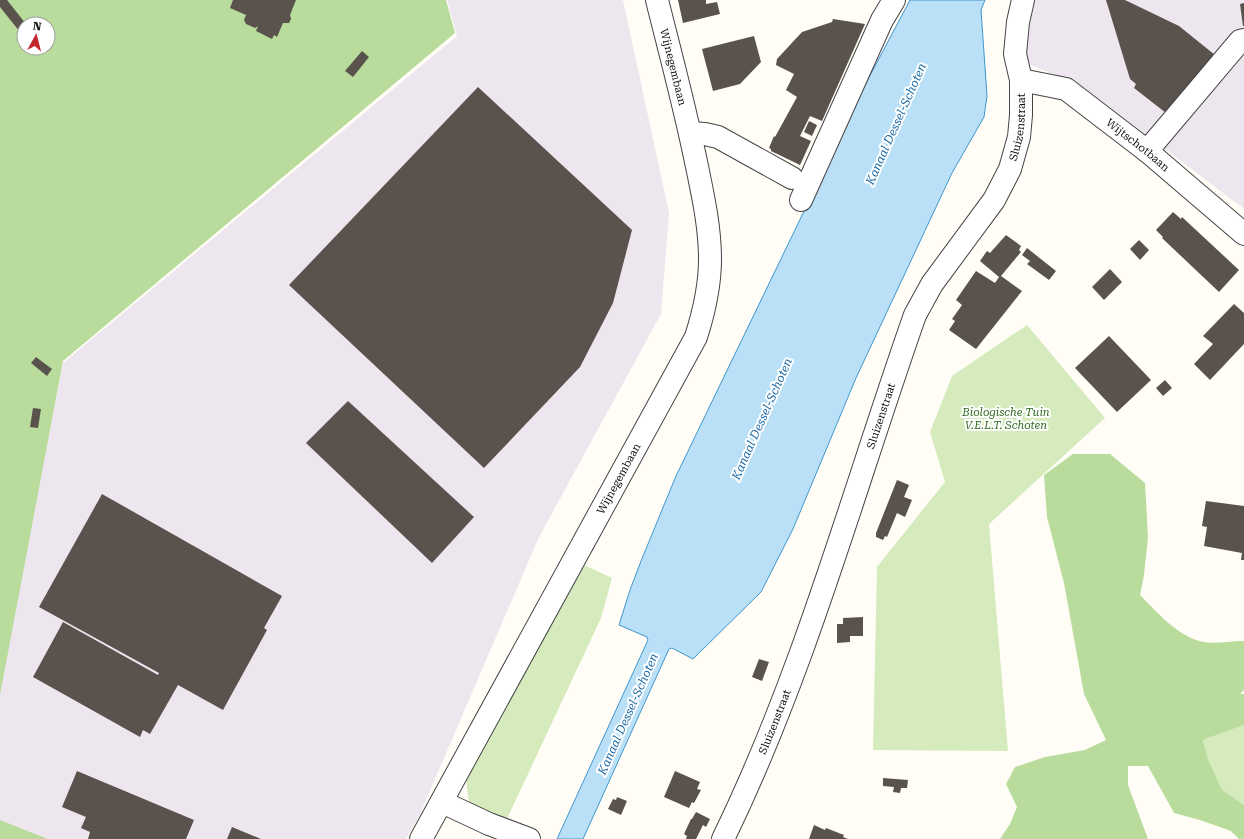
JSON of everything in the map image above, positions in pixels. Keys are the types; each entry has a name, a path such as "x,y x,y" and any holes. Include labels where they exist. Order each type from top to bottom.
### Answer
{"street":[{"name":"Wijnegembaan","path":"421,839 696,337 702,319 708,288 710,260 705,203 690,133 657,0"},
{"path":"801,200 882,20 894,0"},
{"name":"Sluizenstraat","path":"723,839 757,766 815,616 915,315 932,284 994,200 1010,169 1019,137 1021,115 1021,80 1015,54 1018,22 1023,0"},
{"path":"1147,151 1240,40 1244,40"},
{"name":"Wijtschotbaan","path":"1021,80 1066,89 1147,151 1244,234"},
{"path":"690,133 718,137 792,178"},
{"path":"442,802 489,824 529,839"}],"shaded area":[{"path":"447,0 623,0 669,213 661,314 539,537 420,814 406,839 33,839 0,826 0,680 63,363 457,36"},
{"path":"1023,0 1244,0 1244,209 1082,86 1016,59"}],"green space":[{"path":"0,0 446,0 455,33 63,361 0,695"},
{"name":"Biologische Tuin V.E.L.T. Schoten","path":"1027,325 1105,418 989,524 1008,751 873,750 877,567 945,482 930,432 952,376"},
{"path":"1073,454 1110,454 1145,483 1148,537 1144,575 1140,595 1177,630 1195,640 1213,643 1244,641 1244,690 1240,694 1244,694 1244,725 1203,740 1208,759 1222,790 1244,805 1244,839 1239,839 1231,831 1174,813 1148,766 1128,766 1128,785 1148,839 1000,839 1010,824 1017,807 1006,784 1015,767 1045,757 1085,750 1106,740 1084,694 1064,583 1047,517 1044,475"},
{"path":"584,565 612,578 601,618 506,821 469,803 466,780"},
{"path":"1244,725 1244,805 1222,791 1208,759 1203,740"},
{"path":"0,820 48,839 0,839"}],"water":[{"name":"Kanaal Dessel-Schoten","path":"910,0 985,0 981,10 987,96 984,117 952,173 856,378 793,529 761,592 693,659 672,648 669,649 583,839 557,839 648,640 647,637 619,625 641,561 676,476 866,83"}],"building":[{"path":"0,0 7,0 20,16 16,16 16,27 0,7"},
{"path":"233,0 296,0 290,15 291,19 289,23 283,23 277,37 274,35 272,39 256,31 258,26 255,28 246,24 244,20 246,15 230,8"},
{"path":"678,0 706,0 706,4 717,2 720,14 683,23"},
{"path":"1106,0 1125,0 1179,26 1215,55 1166,113 1134,88 1136,84 1130,79"},
{"path":"1244,3 1244,26 1243,26 1240,4"},
{"path":"833,19 865,24 822,121 810,116 800,136 811,141 800,165 771,151 769,148 774,136 775,137 797,97 786,90 794,74 776,65 777,59 802,32 832,22"},
{"path":"754,36 761,62 740,84 713,91 702,49"},
{"path":"362,51 369,57 353,77 345,71"},
{"path":"478,87 632,230 613,303 580,367 484,468 289,285"},
{"path":"809,121 817,125 812,136 804,132"},
{"path":"1173,212 1181,219 1182,217 1239,270 1219,292 1162,238 1163,237 1156,230"},
{"path":"1006,235 1021,246 1019,250 1021,252 1001,276 1022,291 976,349 949,330 955,321 952,319 962,305 956,300 976,271 995,283 999,277 980,261 987,251 990,253"},
{"path":"1139,240 1149,250 1140,260 1130,249"},
{"path":"1027,248 1056,271 1049,280 1027,264 1030,261 1022,255"},
{"path":"1110,269 1122,282 1104,300 1092,287"},
{"path":"1234,304 1244,313 1244,344 1210,380 1194,364 1213,344 1203,336"},
{"path":"1109,336 1151,380 1117,412 1075,368"},
{"path":"36,357 52,369 47,376 31,363"},
{"path":"1165,380 1172,388 1163,396 1156,388"},
{"path":"348,401 474,517 432,563 306,443"},
{"path":"33,408 41,409 38,428 30,427"},
{"path":"897,480 909,485 904,497 912,500 905,517 897,513 887,537 885,536 883,540 876,537 876,533"},
{"path":"102,494 282,596 264,628 267,630 223,710 178,685 150,734 143,730 140,737 33,677 63,622 158,675 159,673 39,607"},
{"path":"1206,501 1244,506 1244,560 1241,560 1242,553 1204,546 1207,527 1202,526"},
{"path":"863,617 863,636 850,636 850,642 837,643 837,624 843,624 843,618"},
{"path":"759,659 769,662 762,681 752,677"},
{"path":"77,771 194,820 186,839 88,839 90,832 81,828 86,817 62,807"},
{"path":"675,771 700,782 697,789 701,790 694,803 692,802 689,808 664,797"},
{"path":"883,778 908,780 907,788 901,788 900,793 893,792 894,787 883,786"},
{"path":"617,797 627,801 621,815 608,809 613,799 616,800"},
{"path":"696,812 710,819 706,827 703,825 696,839 686,839 687,836 684,834"},
{"path":"814,825 825,830 826,828 844,835 843,837 848,839 809,839"},
{"path":"232,827 261,839 227,839"}]}
